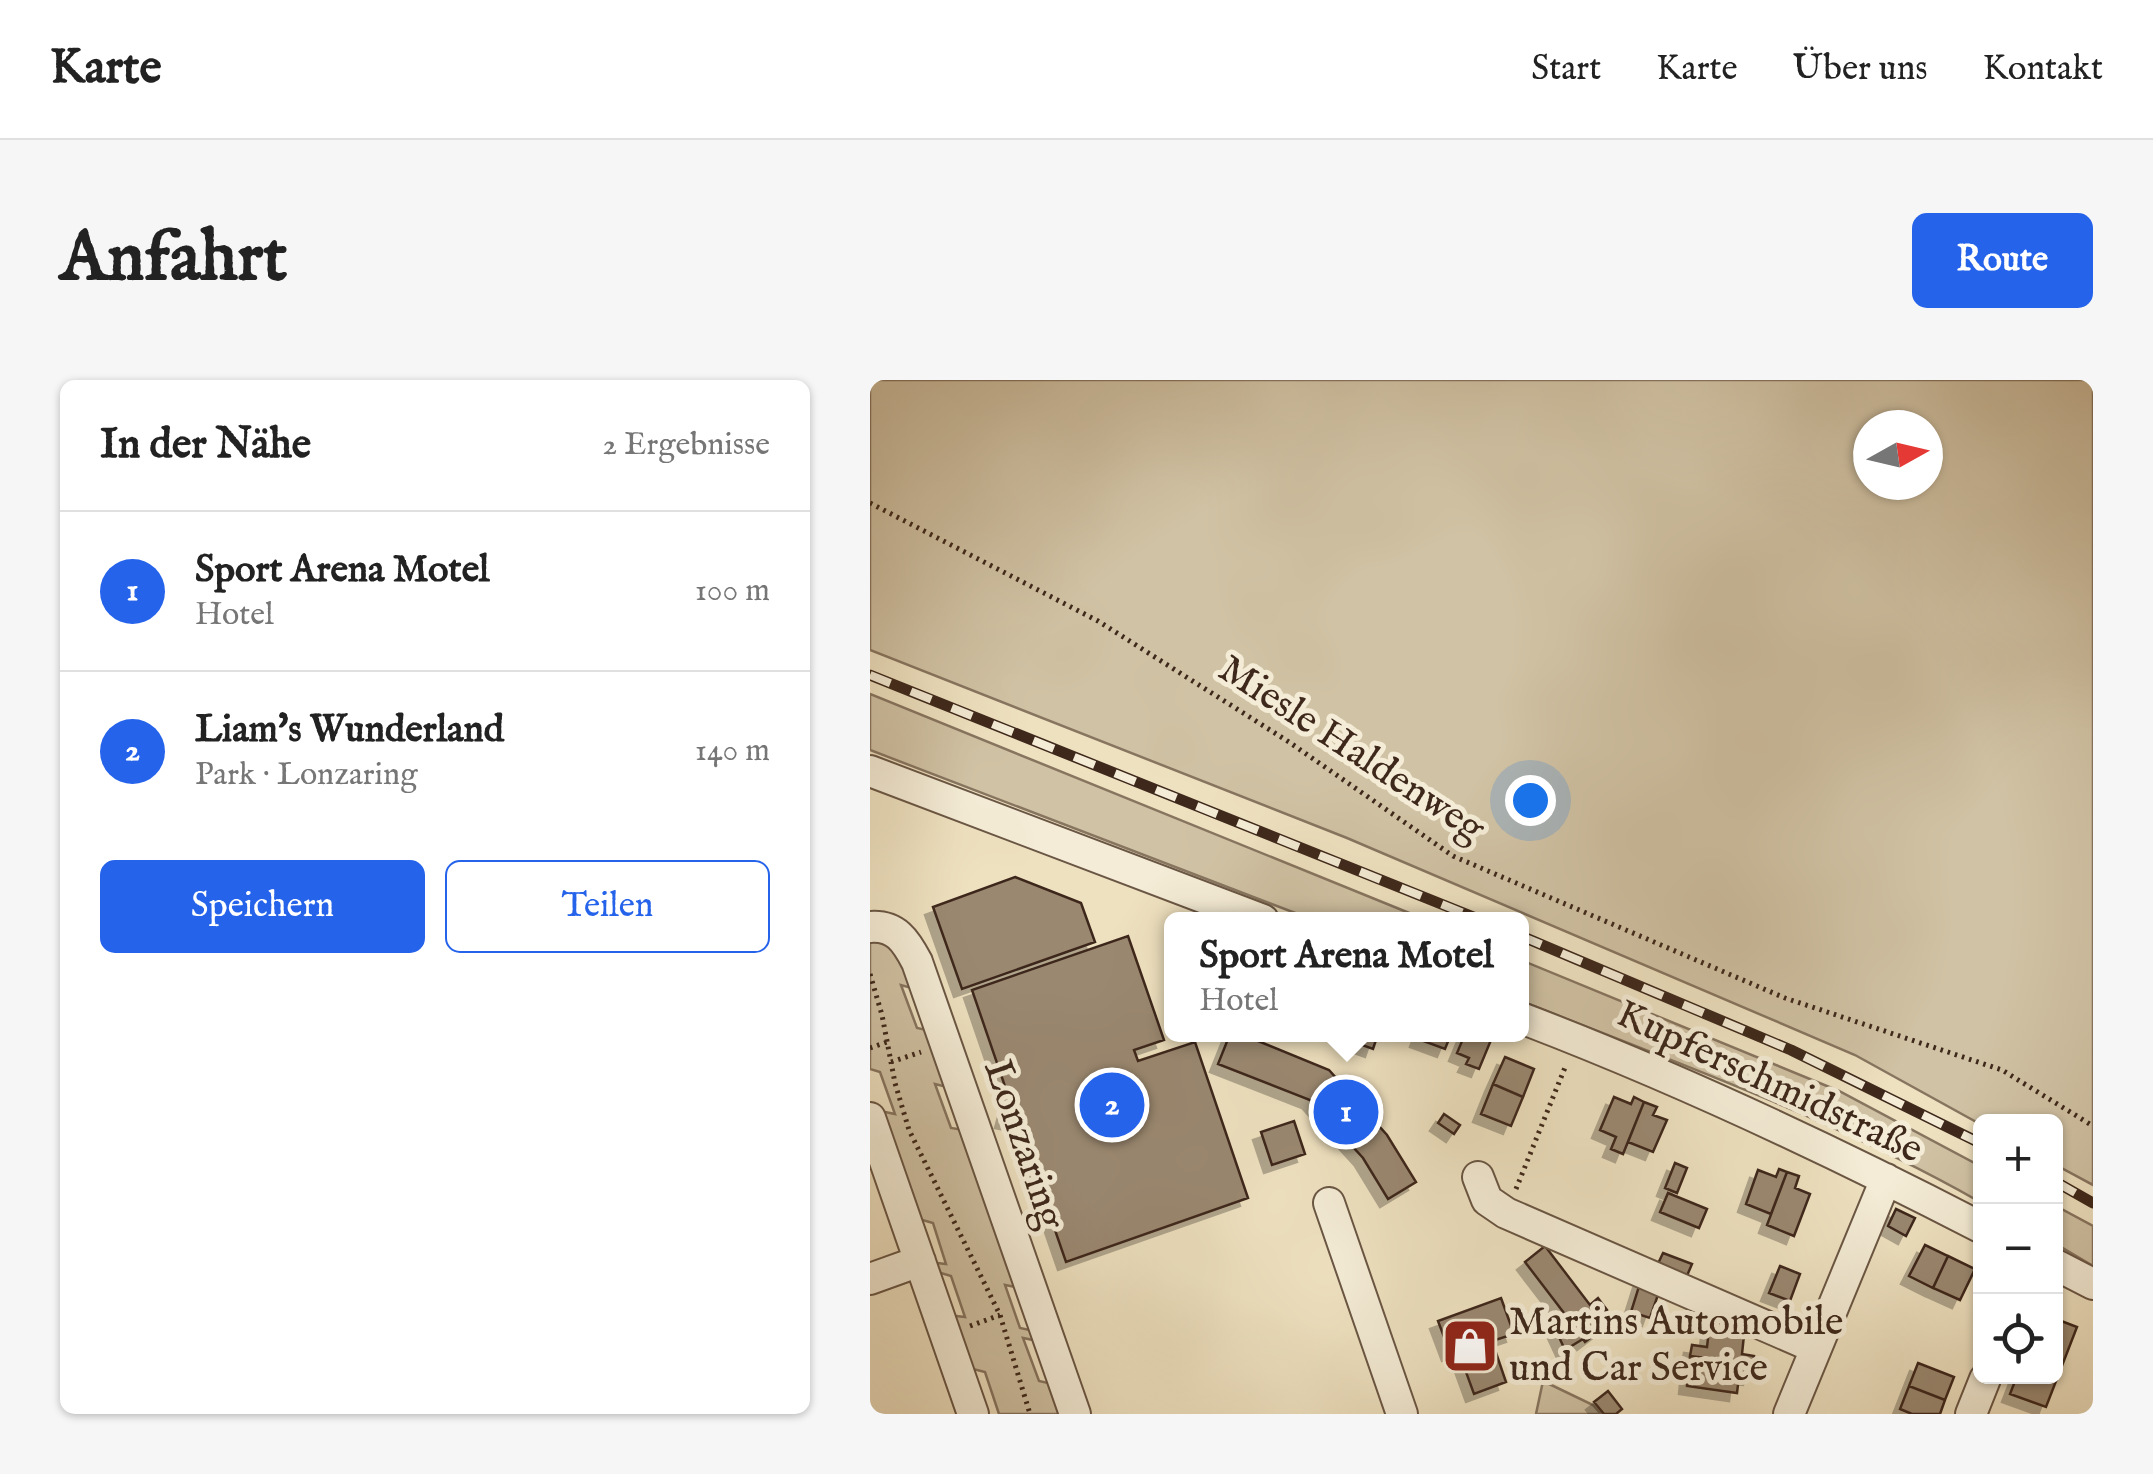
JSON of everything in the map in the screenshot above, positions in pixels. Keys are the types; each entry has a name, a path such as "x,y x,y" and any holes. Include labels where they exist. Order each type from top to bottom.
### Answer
{"street":[{"path":"870,771 1241,912"},
{"name":"Lonzaring","path":"882,929 906,942 927,991 1075,1414"},
{"name":"Kupferschmidstraße","path":"1529,1021 1886,1178 1973,1223"},
{"path":"870,1118 973,1414"},
{"path":"1478,1177 1486,1200 1506,1213 1816,1348"},
{"path":"1789,1414 1886,1178"},
{"path":"1329,1203 1395,1352 1402,1414"},
{"path":"870,1279 920,1261"},
{"path":"2063,1269 2093,1284"},
{"path":"1971,1414 1983,1384"}],"path":[{"name":"Miesle Haldenweg","path":"870,503 1098,621 1289,742 1453,856 1784,998 2002,1070 2093,1126"},
{"path":"870,974 909,1130 1000,1316 1030,1414"},
{"path":"1506,1213 1576,1039"},
{"path":"870,1048 887,1042"}],"shaded area":[{"path":"870,380 2093,380 2093,1185 2063,1169 2063,1114 1973,1114 1973,1120 1855,1055 1529,916 1529,912 1520,912 1347,838 870,650"},
{"path":"870,694 1407,912 1293,912 870,750"},
{"path":"870,938 902,950 919,990 901,985 917,1028 936,1032 955,1089 935,1084 951,1128 970,1131 1025,1289 1005,1285 1020,1328 1039,1332 1043,1342 1023,1338 1039,1381 1057,1385 1068,1414 999,1414 985,1372 965,1367 947,1315 965,1317 951,1276 931,1270 928,1262 946,1264 933,1223 912,1217 875,1110 895,1114 880,1072 870,1069"},
{"path":"1529,963 1839,1091 1973,1162 1973,1198 1812,1118 1529,1004"},
{"path":"2063,1210 2093,1226 2093,1266 2063,1248"},
{"path":"1543,1381 1593,1405 1601,1414 1536,1414"}],"building":[{"path":"1015,877 1081,903 1095,942 962,989 933,907"},
{"path":"1128,936 1164,1040 1134,1050 1138,1061 1195,1042 1248,1198 1066,1262 1018,1123 1003,1120 1009,1098 972,990"},
{"path":"1227,1042 1261,1042 1329,1070 1387,1135 1416,1182 1388,1199 1363,1158 1310,1100 1218,1064"},
{"path":"1354,1042 1375,1042 1373,1049"},
{"path":"1426,1042 1448,1042 1445,1049"},
{"path":"1462,1042 1490,1042 1479,1069 1466,1064 1469,1058 1457,1053"},
{"path":"1505,1057 1534,1069 1523,1097 1493,1084"},
{"path":"1493,1084 1523,1097 1511,1126 1481,1114"},
{"path":"1614,1097 1631,1104 1634,1097 1644,1102 1623,1154 1611,1149 1616,1137 1600,1130"},
{"path":"1644,1102 1657,1107 1653,1115 1667,1120 1653,1152 1628,1142"},
{"path":"1444,1114 1460,1125 1454,1134 1438,1123"},
{"path":"1294,1121 1305,1154 1272,1165 1261,1132"},
{"path":"1675,1163 1687,1168 1677,1193 1665,1188"},
{"path":"1779,1169 1787,1172 1771,1214 1746,1204 1758,1170 1776,1177"},
{"path":"1787,1172 1799,1176 1795,1188 1810,1194 1794,1236 1767,1225"},
{"path":"1668,1193 1707,1209 1699,1228 1660,1212"},
{"path":"1896,1209 1915,1218 1906,1236 1888,1226"},
{"path":"1925,1245 1948,1256 1933,1288 1909,1276"},
{"path":"1545,1246 1590,1305 1598,1298 1607,1310 1599,1316 1606,1326 1585,1342 1583,1339 1565,1350 1552,1322 1564,1313 1525,1262"},
{"path":"1663,1253 1692,1264 1686,1278 1656,1268"},
{"path":"1948,1256 1973,1268 1960,1300 1933,1288"},
{"path":"1780,1266 1800,1274 1790,1301 1769,1293"},
{"path":"1641,1280 1661,1286 1650,1318 1631,1312"},
{"name":"Martins Automobile und Car Service","path":"1501,1298 1514,1334 1492,1341 1506,1382 1474,1394 1458,1350 1450,1353 1438,1321"},
{"path":"2063,1322 2077,1327 2063,1363"},
{"path":"1709,1330 1744,1335 1742,1354 1754,1356 1753,1364 1690,1356 1692,1345 1707,1347"},
{"path":"1690,1356 1753,1364 1751,1377 1739,1376 1737,1393 1687,1386"},
{"path":"1918,1363 1954,1377 1945,1400 1909,1386"},
{"path":"2014,1384 2055,1384 2046,1407 2010,1394"},
{"path":"1909,1386 1945,1400 1940,1414 1912,1414 1900,1409"},
{"path":"1608,1391 1622,1409 1616,1414 1604,1414 1594,1402"}],"railway":[{"path":"870,675 1461,912"},
{"path":"1529,939 1791,1050 1973,1140"},
{"path":"2063,1186 2093,1203"}],"place":[{"name":"Liam's Wunderland","path":"1112,1105"},
{"name":"Sport Arena Motel","path":"1346,1112"},
{"name":"Martins Automobile und Car Service","path":"1470,1346"}]}
